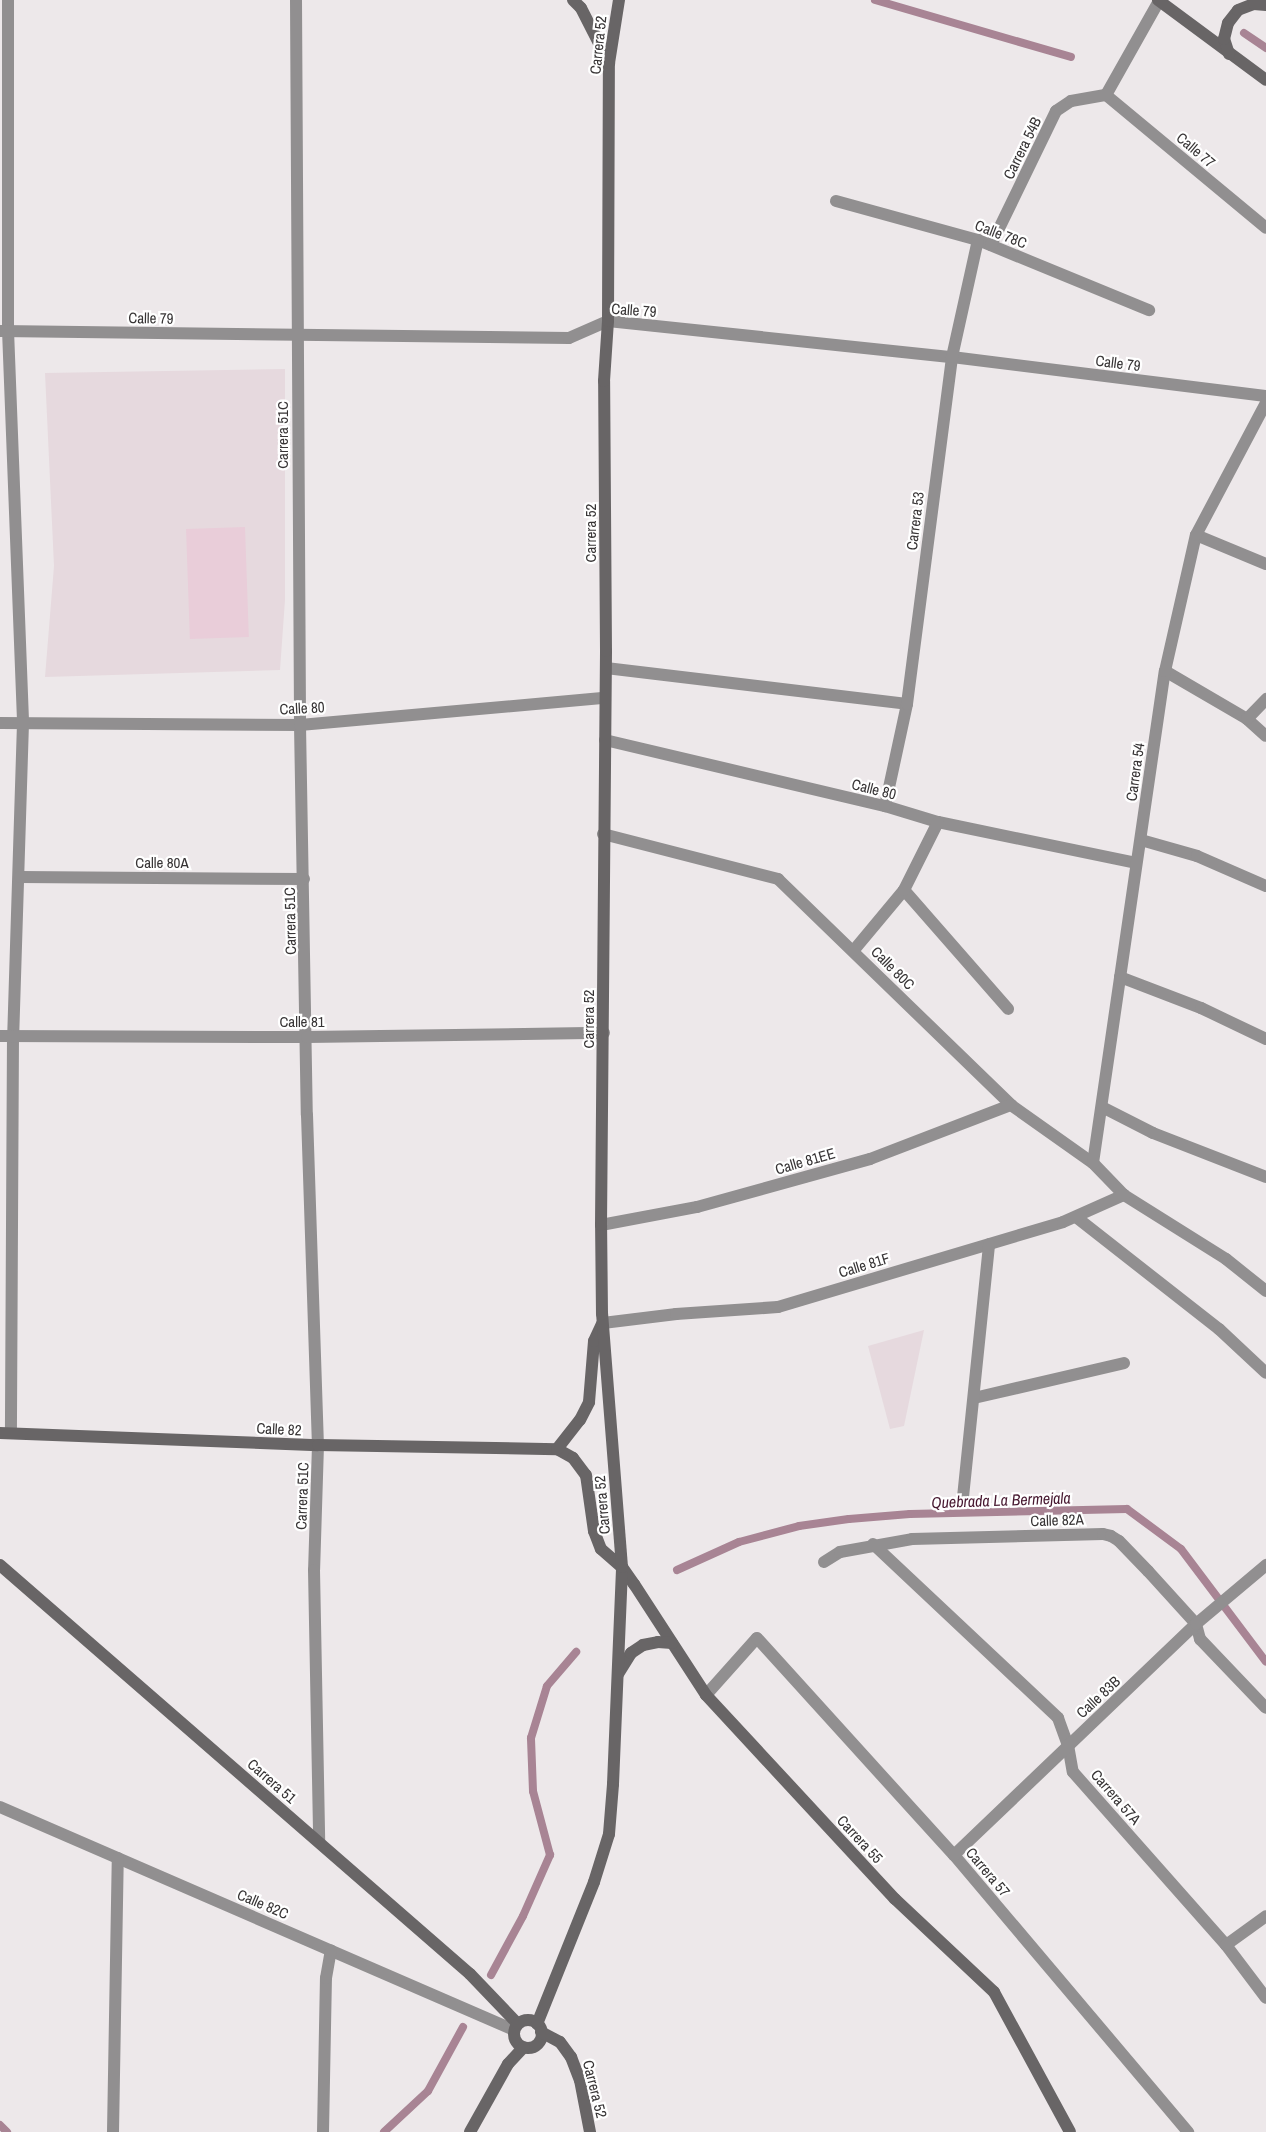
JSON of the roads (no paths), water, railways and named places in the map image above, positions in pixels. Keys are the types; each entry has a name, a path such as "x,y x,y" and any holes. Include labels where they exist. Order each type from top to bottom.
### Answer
{"main road":[{"path":"573,0 581,8 609,63"},
{"name":"Carrera 52","path":"590,2132 580,2080 571,2057 560,2042 539,2028 548,1990 594,1882 609,1834 617,1678 621,1567 603,1323 601,1225 606,668 604,381 608,321 609,63 619,0"},
{"path":"1159,1 1266,80"},
{"path":"1229,54 1224,39 1228,23 1239,10 1265,2"},
{"path":"603,1323 594,1341 589,1402 580,1420 557,1449 581,1466 588,1485 594,1531 602,1549 621,1567"},
{"name":"Calle 82","path":"5,1433 318,1445 557,1449"},
{"name":"Carrera 51","path":"0,1565 470,1974 516,2027"},
{"name":"Carrera 55","path":"621,1567 706,1695 895,1899 994,1992 1070,2132"},
{"path":"617,1678 622,1664 631,1653 644,1645 658,1642 672,1643"},
{"path":"470,2132 508,2064 524,2047 537,2044 539,2028 525,2020 516,2027 517,2042 524,2047"}],"street":[{"path":"5,1433 13,1035 20,877 23,723 4,330 8,0"},
{"name":"Carrera 51C","path":"296,0 300,725 318,1445 314,1570 319,1842"},
{"path":"1106,95 1159,1"},
{"name":"Calle 77","path":"1106,95 1266,228"},
{"name":"Carrera 54B","path":"990,245 1056,111 1071,100 1106,95"},
{"name":"Calle 78C","path":"836,201 978,240 1149,310"},
{"name":"Carrera 53","path":"885,806 907,704 952,357 978,240"},
{"name":"Calle 79","path":"4,330 569,338 608,321 952,357 1266,396"},
{"name":"Carrera 54","path":"1093,1163 1165,671 1196,535 1266,403"},
{"path":"1196,535 1266,564"},
{"path":"606,668 907,704"},
{"path":"1165,671 1247,719 1266,736"},
{"name":"Calle 80","path":"0,723 300,725 605,698"},
{"path":"1247,719 1266,699"},
{"name":"Calle 80","path":"605,740 885,806 938,822 1136,863"},
{"path":"854,950 904,890 938,822"},
{"name":"Calle 80C","path":"603,834 778,879 854,950 1011,1105 1093,1163 1124,1195 1226,1259 1266,1291"},
{"path":"1141,840 1197,856 1266,886"},
{"name":"Calle 80A","path":"20,877 304,879"},
{"path":"904,890 1008,1009"},
{"path":"1120,977 1201,1008 1266,1039"},
{"name":"Calle 81","path":"0,1036 307,1037 604,1033"},
{"name":"Calle 81EE","path":"601,1225 697,1207 870,1159 1011,1105"},
{"path":"1102,1107 1154,1132 1266,1177"},
{"name":"Calle 81F","path":"603,1323 676,1314 778,1307 1076,1217 1124,1195"},
{"path":"1076,1217 1219,1329 1266,1373"},
{"path":"963,1497 989,1244"},
{"path":"974,1398 1124,1363"},
{"name":"Calle 82A","path":"824,1562 840,1552 873,1544 912,1539 1103,1534 1119,1541 1196,1624 1200,1639 1266,1708"},
{"name":"Carrera 57A","path":"873,1544 1058,1718 1068,1745 1073,1772 1226,1945 1266,1998"},
{"name":"Calle 83B","path":"954,1855 1196,1624 1266,1565"},
{"name":"Carrera 57","path":"706,1695 757,1638 954,1855 1188,2132"},
{"name":"Calle 82C","path":"0,1807 516,2027"},
{"path":"114,2132 118,1858"},
{"path":"1226,1945 1266,1916"},
{"path":"323,2132 326,1978 331,1950"}],"waterway":[{"path":"875,0 1071,57"},
{"path":"1244,33 1266,48"},
{"name":"Quebrada La Bermejala","path":"677,1570 739,1542 799,1526 849,1519 910,1514 1127,1509 1181,1549 1266,1662"},
{"name":"Quebrada La Bermejala","path":"491,1975 523,1916 550,1855 533,1791 531,1738 547,1686 576,1652"},
{"name":"Quebrada La Bermejala","path":"384,2132 428,2091 463,2027"},
{"name":"Quebrada La Bermejala","path":"0,2125 7,2132"}]}
